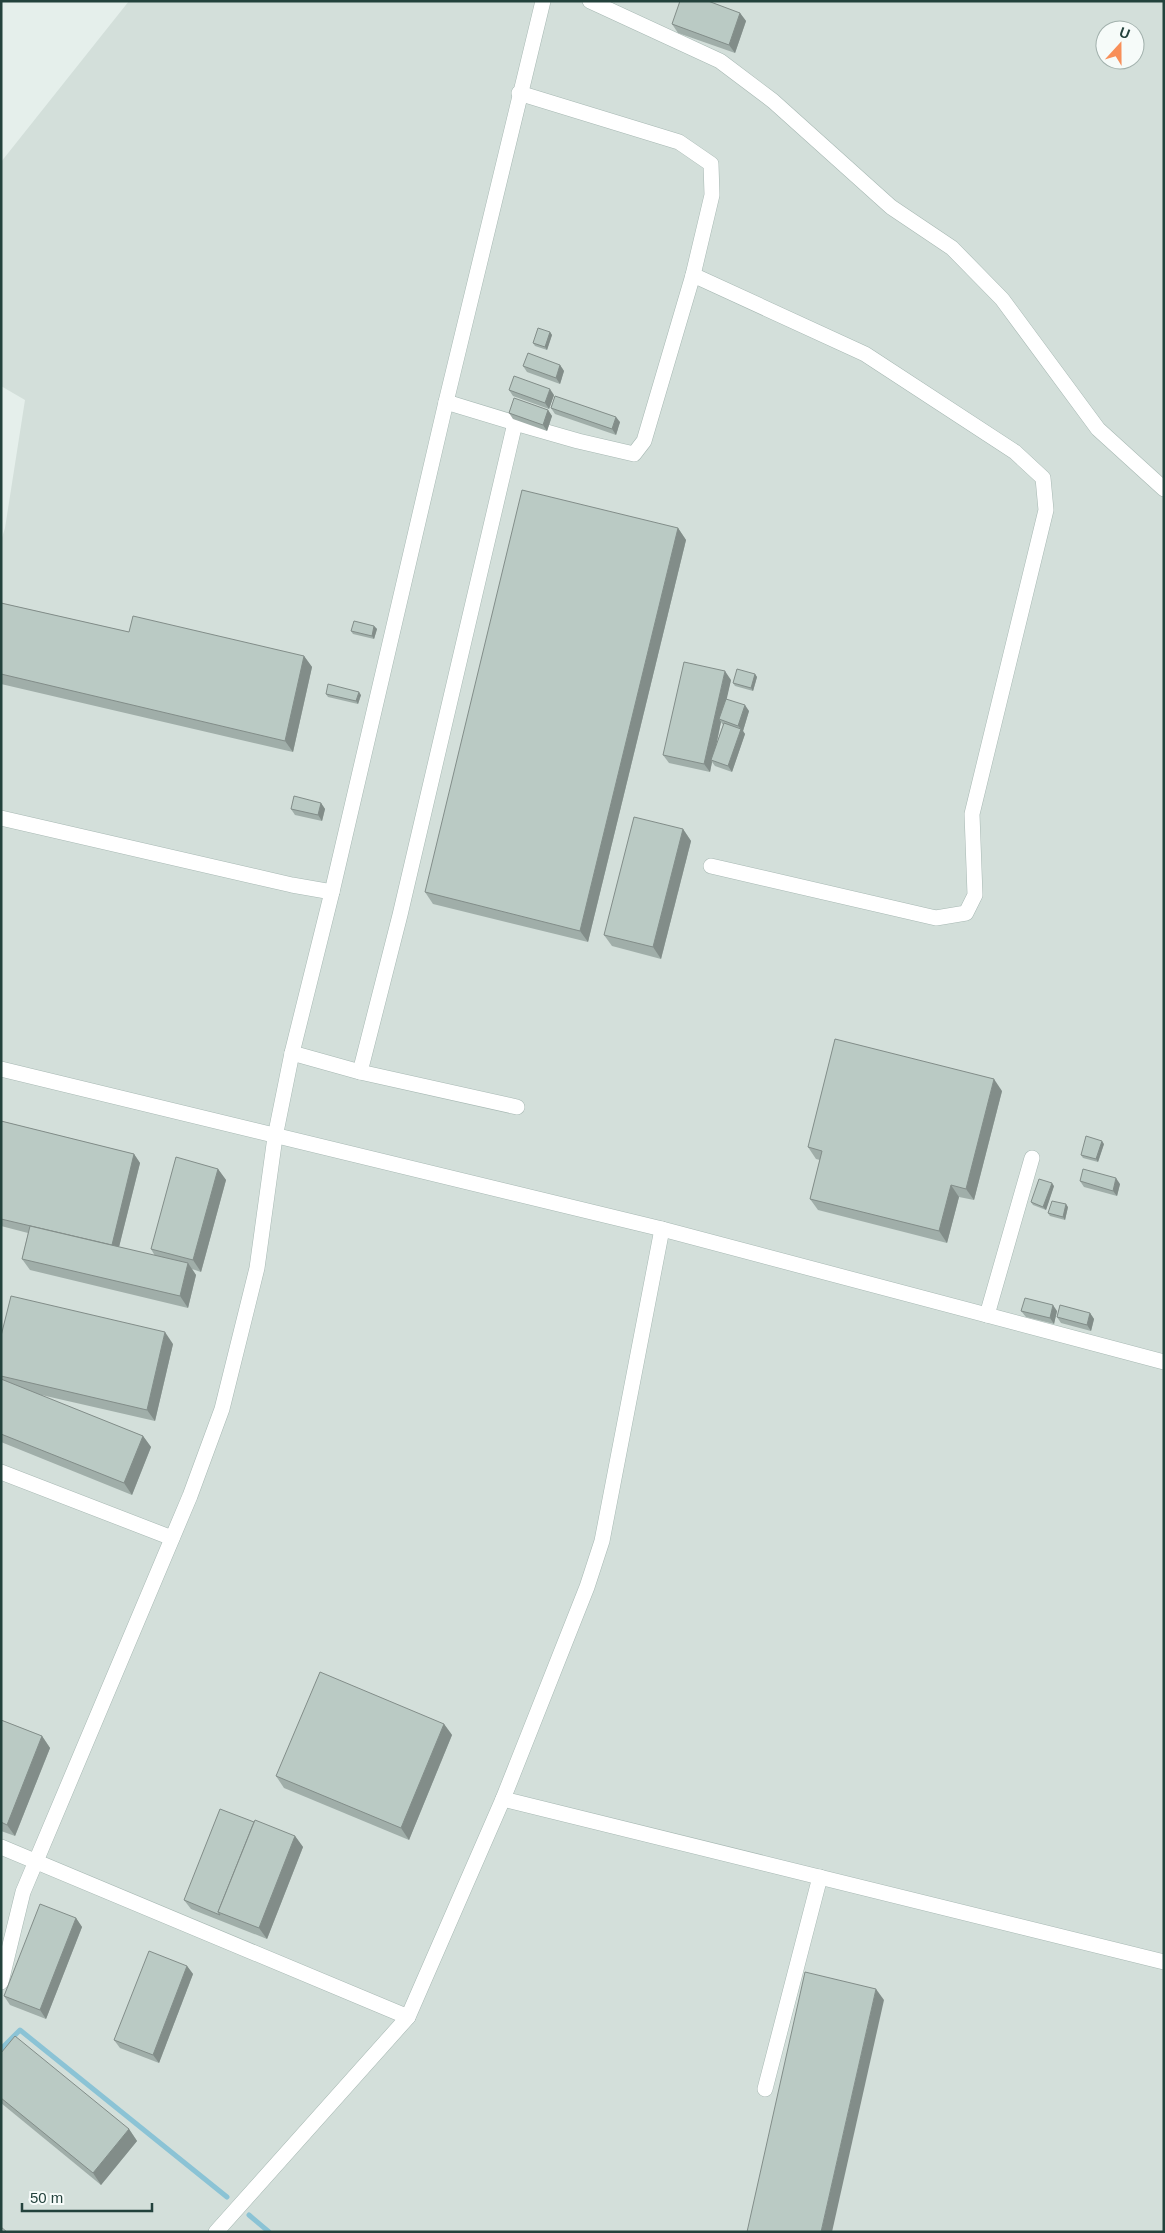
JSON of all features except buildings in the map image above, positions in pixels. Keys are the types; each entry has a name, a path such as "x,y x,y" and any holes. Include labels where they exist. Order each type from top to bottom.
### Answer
{"street":[{"path":"1,1982 4,1963 23,1892 190,1496 222,1409 257,1268 275,1137 292,1053 332,892 446,402 543,1"},
{"path":"590,1 720,61 773,101 891,207 952,248 1002,300 1098,429 1164,489"},
{"path":"446,402 578,441 634,454 644,441 693,275 712,195 711,164 679,142 520,93"},
{"path":"693,275 865,354 1015,452 1043,478 1046,510 972,814 974,896 966,913 936,918 711,866"},
{"path":"360,1072 400,915 515,423"},
{"path":"1,818 292,885 332,892"},
{"path":"292,1053 360,1072 517,1107"},
{"path":"1,1070 662,1229 1164,1362"},
{"path":"987,1315 1032,1158"},
{"path":"216,2232 408,2017 503,1799 587,1587 602,1541 662,1229"},
{"path":"1,1472 172,1538"},
{"path":"503,1799 1164,1962"},
{"path":"1,1847 408,2017"},
{"path":"765,2089 820,1877"}],"shaded area":[{"path":"129,1 1164,1 1164,2232 1,2232 1,541 5,528 25,400 1,386 1,162"}],"waterway":[{"path":"1,2049 20,2030 227,2197"},
{"path":"249,2215 269,2232"}]}
